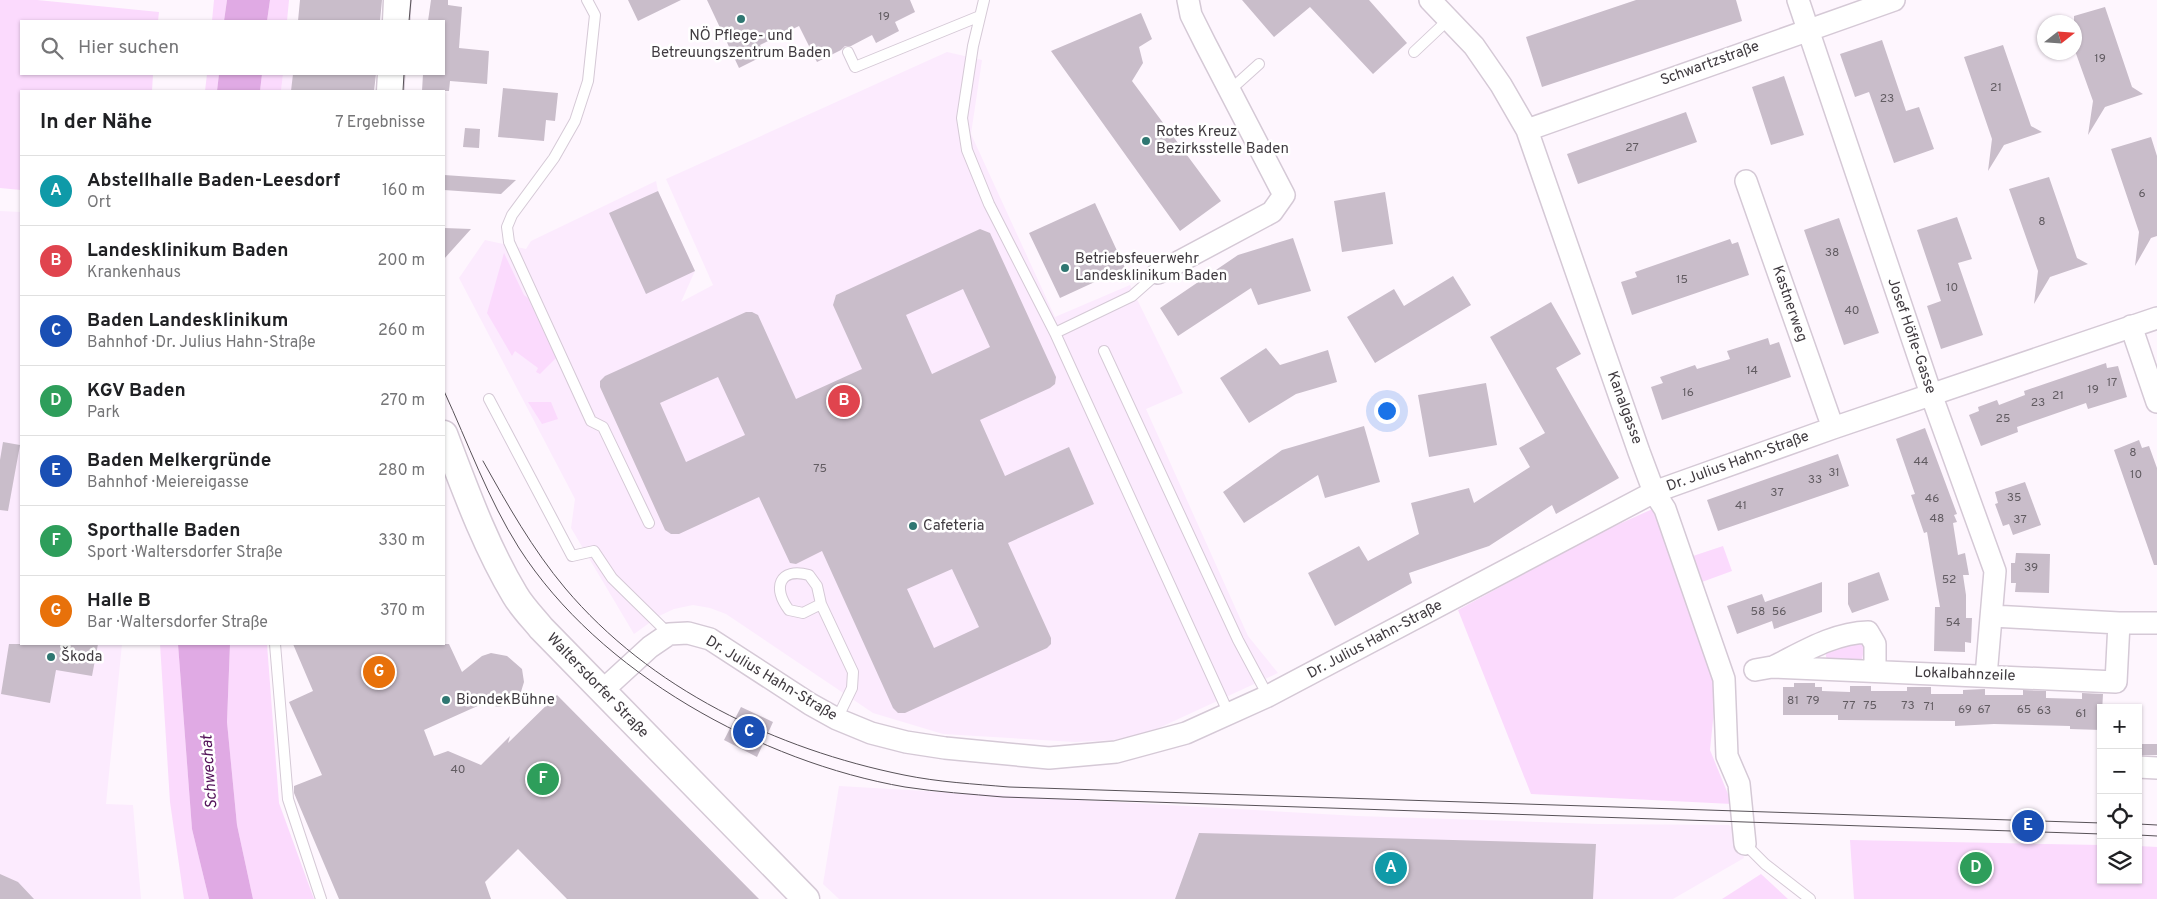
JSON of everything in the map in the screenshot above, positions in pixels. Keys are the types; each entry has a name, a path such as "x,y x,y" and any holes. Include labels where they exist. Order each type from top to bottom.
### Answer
{"street":[{"path":"396,20 397,0"},
{"path":"1158,273 1272,212 1284,195 1191,15 1188,0"},
{"name":"Kanalgasse","path":"1430,0 1474,46 1501,85 1527,130 1654,492 1665,510 1724,679 1727,756 1739,784 1745,844"},
{"name":"Josef Höfle-Gasse","path":"1798,0 1931,394 1996,571 1986,676"},
{"name":"Schwartzstraße","path":"1527,130 1894,0"},
{"path":"390,90 391,75"},
{"name":"Kastnerweg","path":"1746,181 1832,428"},
{"name":"Dr. Julius Hahn-Straße","path":"670,634 688,633 710,639 810,704 838,719 871,733 906,742 945,748 1048,758 1116,752 1186,733 1268,696 1654,492 1832,428 2157,318"},
{"path":"2131,326 2157,402"},
{"name":"Waltersdorfer Straße","path":"445,437 469,500 498,565 516,597 541,628 806,899"},
{"path":"1992,616 2119,623 2157,623"},
{"name":"Lokalbahnzeile","path":"1875,672 1875,644 1868,632 1849,633 1764,669 2116,682 2119,623"},
{"path":"602,691 650,647 670,634"},
{"path":"2142,767 2157,768"}],"lane":[{"path":"587,0 595,15 588,81 575,121 554,158 512,215 507,227 509,242 591,421 603,426 649,523"},
{"path":"984,0 973,46 962,118 967,150 990,204 1055,333 1229,714"},
{"path":"848,52 855,67 980,16"},
{"path":"1414,52 1448,19"},
{"path":"1230,91 1259,64"},
{"path":"1055,333 1132,296 1158,273"},
{"path":"1104,351 1238,640 1268,696"},
{"path":"489,399 572,556 594,551 612,578 670,634"},
{"path":"820,604 803,613 789,610 781,600 779,587 785,577 797,572 809,575 817,586 820,604 852,672 852,688 838,719"},
{"path":"275,645 288,799 321,899"},
{"path":"1745,844 1765,864 1810,899"}],"shaded area":[{"path":"0,0 37,0 159,12 158,20 20,20 20,75 153,75 152,90 20,90 20,190 0,188"},
{"path":"214,0 227,0 224,20 212,20"},
{"path":"270,0 289,0 287,20 267,20"},
{"path":"947,52 982,60 971,134 1055,317 1130,285 1183,393 1146,409 1248,636 1278,673 1148,733 1114,740 1075,742 943,734 873,713 726,614 710,608 693,605 674,609 659,616 634,634 571,528 575,499 459,278 485,240 526,249 531,241 656,181 658,191 695,271 681,302 713,285 666,179"},
{"path":"207,75 219,75 217,90 205,90"},
{"path":"262,75 283,75 281,90 260,90"},
{"path":"283,75 340,75 338,90 281,90"},
{"path":"0,211 20,212 20,645 122,645 106,804 133,805 141,899 0,899"},
{"path":"504,253 524,295 528,298 556,358 540,374 536,372 538,368 515,351 512,356 487,313"},
{"path":"528,402 551,402 558,419 542,424"},
{"path":"1657,507 1717,681 1710,750 1732,804 1531,794 1458,610 1597,534"},
{"path":"1723,546 1732,571 1702,582 1693,556"},
{"path":"1865,642 1862,660 1859,662 1830,661 1826,657 1826,650 1829,645"},
{"path":"160,645 178,645 192,829 209,899 184,899 170,802"},
{"path":"230,645 267,645 279,803 314,899 253,899 237,825 227,722"},
{"path":"839,786 1357,816 1598,824 1729,825 1738,833 1744,858 1673,899 839,899 823,884"},
{"path":"1850,840 2097,845 2097,884 2142,884 2142,846 2157,847 2157,899 1854,899"},
{"path":"1761,874 1788,899 1722,899"}],"water":[{"path":"227,0 270,0 267,20 224,20"},
{"path":"219,75 262,75 260,90 217,90"},
{"name":"Schwechat","path":"178,645 230,645 227,722 237,825 253,899 209,899 192,829"}],"building":[{"path":"300,0 382,0 380,20 298,20"},
{"path":"431,0 448,0 448,5 462,7 459,48 489,51 487,84 450,81 449,91 422,90 423,75 445,75 445,20 428,20"},
{"name":"NÖ Pflege- und Betreuungszentrum Baden","path":"628,0 681,0 638,21"},
{"path":"707,0 910,0 915,12 895,22 899,31 876,43 872,35 851,46 845,46 817,62 799,26 760,45 765,55 739,68"},
{"path":"1242,0 1369,0 1407,43 1373,74 1310,7 1274,37"},
{"path":"1636,0 1736,0 1742,21 1542,87 1526,37"},
{"path":"2105,7 2132,87 2143,94 2105,107 2088,135 2093,101 2078,60 2082,60 2082,15 2077,15"},
{"name":"Rotes Kreuz Bezirksstelle Baden","path":"1141,13 1152,39 1139,47 1143,63 1132,81 1221,201 1180,231 1051,51"},
{"path":"1882,40 1906,111 1919,107 1934,149 1894,163 1869,92 1855,97 1840,54"},
{"path":"2003,45 2031,126 2042,132 2004,145 1988,171 1992,139 1964,57"},
{"path":"293,75 376,75 374,90 291,90"},
{"path":"1784,76 1804,135 1771,145 1752,87"},
{"path":"503,88 558,93 555,121 546,120 544,141 498,137"},
{"path":"1686,112 1697,142 1578,184 1567,154"},
{"path":"465,128 480,129 479,148 463,147"},
{"path":"2151,137 2157,156 2157,236 2151,238 2135,266 2139,232 2111,149"},
{"path":"445,175 516,180 501,194 445,190"},
{"path":"2049,177 2077,258 2088,264 2050,277 2034,304 2038,271 2009,189"},
{"path":"658,191 695,271 646,294 609,213"},
{"path":"1385,192 1393,244 1342,252 1334,201"},
{"path":"1095,203 1125,268 1060,298 1029,233"},
{"path":"1957,217 1972,259 1958,263 1983,335 1941,349 1927,306 1941,301 1917,230"},
{"path":"1839,218 1879,333 1844,345 1804,230"},
{"path":"445,228 471,229 445,258"},
{"path":"980,229 990,233 1056,377 1055,384 1050,388 980,420 1005,476 1069,447 1094,504 1008,543 1051,638 1051,644 1047,648 905,713 898,713 893,708 822,551 796,564 790,563 759,497 679,534 671,534 665,530 600,387 600,381 605,376 746,312 752,312 758,315 796,399 862,369 833,305 836,295","holes":["963,289 990,347 932,374 906,315","718,377 745,435 686,462 660,403","952,569 979,627 934,648 907,589"]},
{"path":"1293,238 1311,291 1258,305 1251,288 1178,336 1160,308 1238,255"},
{"path":"1730,239 1732,244 1738,242 1749,275 1632,315 1621,282 1637,277 1635,272"},
{"path":"1453,276 1471,305 1375,363 1347,317 1394,289 1404,306"},
{"path":"1551,302 1581,354 1556,368 1619,478 1556,514 1552,505 1489,546 1409,573 1412,583 1335,626 1308,573 1359,546 1368,561 1419,534 1411,503 1469,488 1474,503 1530,467 1519,448 1545,433 1490,337"},
{"path":"1768,338 1770,345 1779,342 1791,377 1662,420 1651,387 1663,383 1660,377 1695,365 1697,369 1730,359 1727,351"},
{"path":"1266,348 1280,365 1328,350 1337,382 1296,394 1249,423 1220,378"},
{"path":"2106,363 2107,368 2118,366 2127,397 2088,409 2086,403 2017,427 2018,432 1981,446 1969,415 1979,411 1978,407 1997,400 1999,405 2025,395 2024,391"},
{"path":"1486,383 1497,445 1429,457 1418,395"},
{"path":"1364,426 1380,482 1325,498 1318,475 1244,523 1223,492 1282,450"},
{"path":"1925,428 1957,514 1954,515 1957,522 1953,523 1958,555 1965,553 1969,575 1963,575 1966,595 1966,618 1972,618 1971,643 1965,642 1965,652 1934,651 1935,607 1940,607 1927,532 1924,533 1911,495 1915,494 1896,439"},
{"path":"2139,440 2142,448 2149,446 2157,468 2157,565 2154,565 2114,450"},
{"path":"3,442 20,445 8,511 0,510 0,460"},
{"path":"1838,454 1849,486 1718,531 1707,500"},
{"path":"2025,482 2041,525 2013,535 2009,524 2003,526 1995,504 1998,503 1995,492"},
{"path":"2016,553 2050,554 2049,593 2015,592 2016,583 2011,583 2011,563 2015,563"},
{"path":"1879,572 1889,600 1852,613 1848,604 1848,583"},
{"path":"1822,582 1822,612 1774,629 1772,621 1737,634 1727,606 1762,594 1765,602"},
{"name":"Škoda","path":"9,644 98,645 92,676 56,670 50,703 1,694"},
{"path":"449,644 462,672 482,656 491,653 507,656 522,669 524,682 520,695 500,707 482,704 424,730 434,756 448,751 481,765 510,736 508,743 557,695 759,899 567,899 518,849 485,882 491,899 339,899 294,793 294,786 322,775 289,702 313,691 293,645"},
{"path":"1794,683 1815,683 1815,687 1822,687 1822,691 1850,692 1850,686 1871,686 1871,691 1907,691 1907,687 1931,687 1931,694 1963,694 1963,690 1985,689 1985,695 2023,695 2023,690 2046,691 2046,698 2082,699 2082,693 2103,694 2102,704 2097,704 2097,730 2070,729 2070,726 1994,724 1955,726 1955,721 1838,720 1838,715 1783,715 1783,687 1794,687"},
{"path":"741,707 773,722 757,757 724,740"},
{"path":"2142,744 2157,744 2157,755 2142,755"},
{"path":"1199,833 1596,844 1593,899 1175,899"},
{"path":"0,874 18,882 34,899 0,899"}],"tram line":[{"path":"409,20 411,0"},
{"path":"403,90 404,75"},
{"path":"445,393 488,491 519,548 553,593 593,635 638,672 688,705 741,733 795,757 850,775 905,787 1003,797 2097,834"},
{"path":"483,461 501,494 553,573 599,624 636,656 676,685 718,710 763,731 809,749 856,764 904,775 943,781 1009,787 2097,823"},
{"path":"2142,824 2157,825"},
{"path":"2142,835 2157,836"}],"place":[{"name":"NÖ Pflege- und Betreuungszentrum Baden","path":"741,19"},
{"name":"Rotes Kreuz Bezirksstelle Baden","path":"1146,141"},
{"name":"Betriebsfeuerwehr Landesklinikum Baden","path":"1065,268"},
{"name":"Landesklinikum Baden","path":"844,401"},
{"name":"Cafeteria","path":"913,526"},
{"name":"Škoda","path":"51,657"},
{"name":"Halle B","path":"379,672"},
{"name":"BiondekBühne","path":"446,700"},
{"name":"Baden Landesklinikum","path":"749,732"},
{"name":"Sporthalle Baden","path":"543,779"},
{"name":"Baden Melkergründe","path":"2028,826"},
{"name":"Abstellhalle Baden-Leesdorf","path":"1391,868"},
{"name":"KGV Baden","path":"1976,868"}]}
